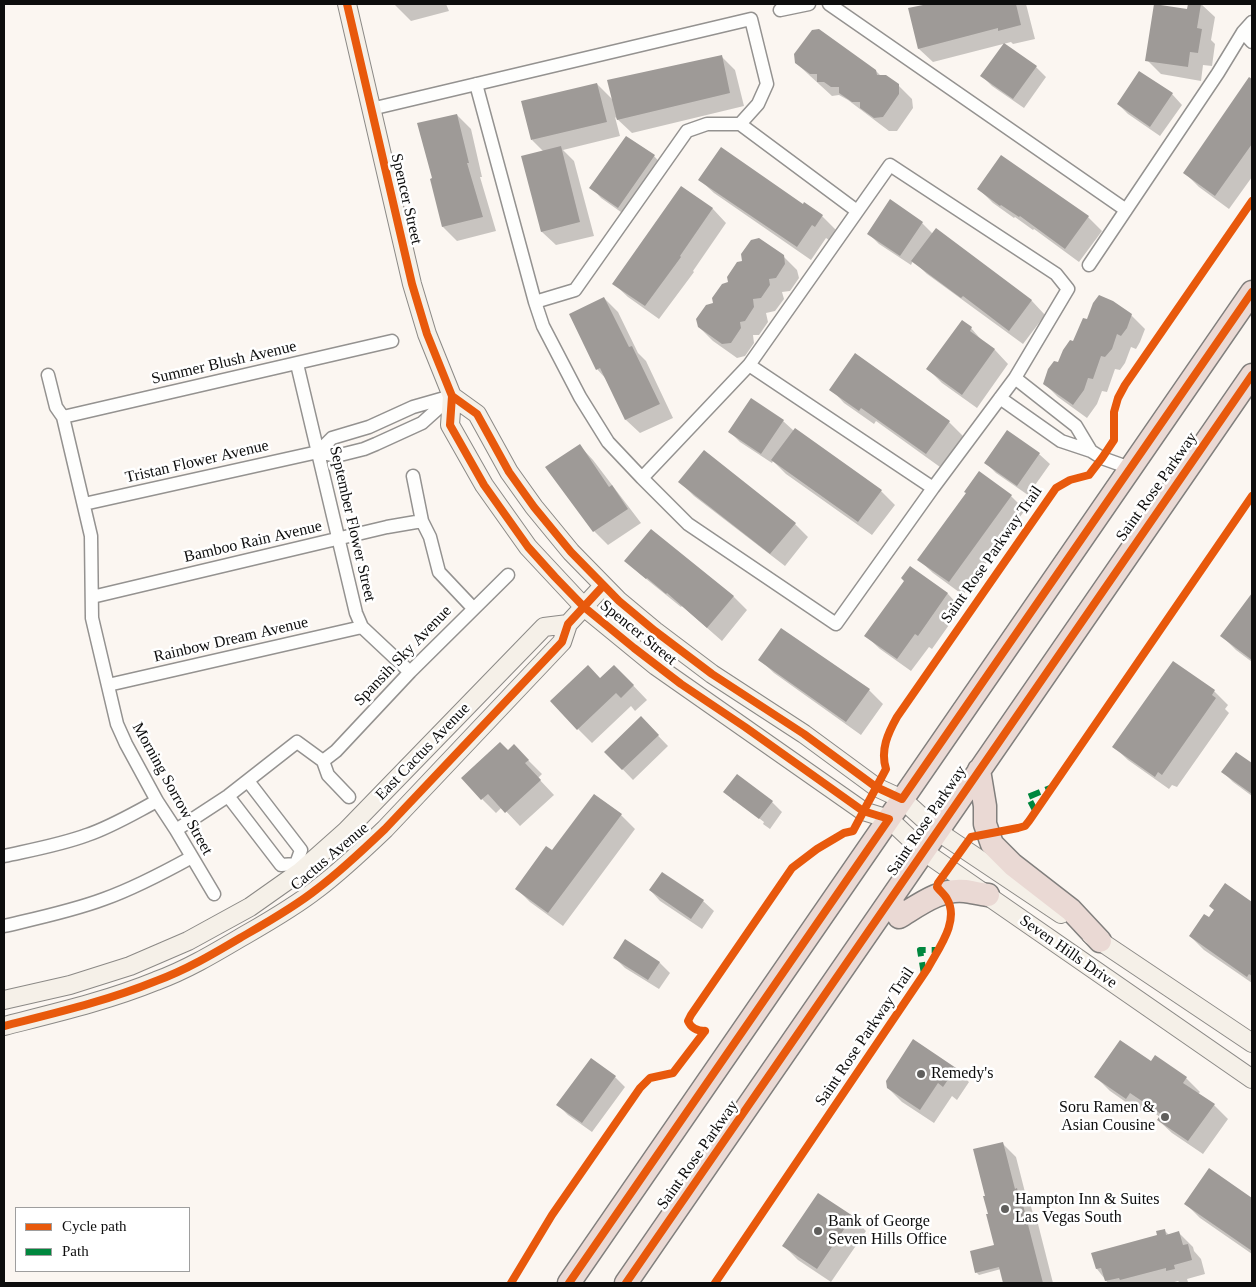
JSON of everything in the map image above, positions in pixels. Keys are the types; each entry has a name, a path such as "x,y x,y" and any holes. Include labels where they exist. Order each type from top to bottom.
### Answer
{"highway":[{"name":"Saint Rose Parkway","path":"569,1283 1252,292"},
{"name":"Saint Rose Parkway","path":"626,1283 1252,375"},
{"path":"979,770 985,806 985,824 992,844 1013,865 1071,910 1100,941"},
{"path":"891,899 899,917 922,903 951,891 988,895"}],"main road":[{"name":"Spencer Street","path":"347,4 412,284 427,334 452,396 450,425 484,485 528,547 594,596 655,631 712,674 804,734 876,787 902,799"},
{"name":"Spencer Street","path":"452,396 477,414 509,472 571,552 594,596 634,648 681,684 746,727 863,811 889,819"},
{"name":"Cactus Avenue","path":"4,1026 80,1007 122,994 187,968 286,911 317,890 385,829 562,642 568,624 594,596"},
{"name":"East Cactus Avenue","path":"4,1000 70,985 130,966 188,941 250,907 346,831 544,627 568,624"},
{"path":"438,773 434,760 438,752 468,718 474,705 474,700"},
{"name":"Seven Hills Drive","path":"902,799 937,830 1252,1043"},
{"name":"Seven Hills Drive","path":"889,819 923,851 1252,1079"},
{"path":"242,937 245,929 254,920 297,888 300,882 299,867 315,870 322,868 367,834 385,829"},
{"path":"122,994 124,986 130,978 180,956 186,949 188,941"}],"street":[{"path":"780,10 809,4"},
{"path":"829,4 1126,210"},
{"path":"371,109 751,19 767,84 758,104 740,124"},
{"path":"1089,265 1218,73 1249,36 1252,22"},
{"path":"476,84 543,326 580,397 608,442 642,478 688,524 836,624 933,488 1015,378 1068,289 1056,274 890,165 749,365 642,478"},
{"path":"535,302 575,290 687,131 707,124 740,124 857,211"},
{"name":"Summer Blush Avenue","path":"63,417 392,341"},
{"name":"September Flower Street","path":"297,364 354,607 362,627 410,672"},
{"path":"749,365 933,488"},
{"name":"Morning Sorrow Street","path":"48,375 56,408 63,417 91,536 93,574 92,618 120,731 157,801 214,894"},
{"path":"1015,378 1076,426 1091,451"},
{"name":"Tristan Flower Avenue","path":"318,452 332,438 369,427 413,407 452,396"},
{"name":"Tristan Flower Avenue","path":"84,504 318,452 336,456 364,449 422,422 452,396"},
{"path":"1000,398 1061,440 1130,468"},
{"path":"413,476 422,522 430,537 439,572 473,608"},
{"name":"Bamboo Rain Avenue","path":"92,598 387,527 422,522"},
{"name":"Spansih Sky Avenue","path":"323,760 336,750 410,672 508,575"},
{"name":"Rainbow Dream Avenue","path":"108,686 362,627"},
{"path":"176,830 228,796 297,742 323,760 328,775 349,797"},
{"path":"228,796 281,865 299,867 302,850 248,781"},
{"path":"4,856 87,835 157,801"},
{"path":"4,926 75,909 106,898 163,873 192,857"}],"building":[{"path":"928,4 1016,4 1021,25 998,31 998,28 918,49 908,8"},
{"path":"1154,4 1187,9 1188,4 1201,4 1197,28 1202,29 1198,53 1190,52 1188,67 1145,61"},
{"path":"819,29 876,70 877,75 886,75 899,84 899,94 883,117 874,118 860,108 860,102 852,102 839,93 839,87 831,87 824,82 817,82 817,74 810,74 795,63 794,54 812,30"},
{"path":"1004,43 1037,66 1013,99 980,76"},
{"path":"722,55 730,93 617,120 607,80"},
{"path":"1139,71 1173,93 1150,127 1117,104"},
{"path":"1249,77 1252,79 1252,144 1215,196 1183,173"},
{"path":"597,83 607,122 531,140 521,101"},
{"path":"457,114 469,163 467,163 483,217 442,227 430,179 432,178 417,123"},
{"path":"626,136 655,155 618,208 589,188"},
{"path":"561,146 580,222 541,232 521,156"},
{"path":"721,147 803,204 804,202 823,215 815,227 812,225 797,247 698,180"},
{"path":"1001,155 1089,216 1065,249 1020,216 1000,206 977,189"},
{"path":"681,186 713,208 681,257 645,306 612,284"},
{"path":"890,199 923,222 900,256 867,234"},
{"path":"936,228 1032,300 1009,331 963,296 961,298 911,261"},
{"path":"759,238 784,255 785,264 776,278 769,279 770,285 761,298 753,299 754,307 745,321 740,322 741,328 731,343 722,344 698,327 696,319 706,305 713,303 712,298 722,284 728,282 727,277 737,262 742,261 741,254 751,240"},
{"path":"1099,295 1113,301 1132,314 1127,328 1121,336 1117,334 1112,349 1105,357 1101,356 1093,379 1088,378 1084,390 1073,405 1043,384 1048,369 1054,361 1058,362 1070,340 1073,341 1083,318 1087,319 1093,303"},
{"path":"604,297 629,347 632,346 660,404 625,420 600,368 596,370 569,314"},
{"path":"962,320 972,327 970,331 995,349 962,395 926,369"},
{"path":"855,353 950,421 926,454 861,408 859,411 829,390"},
{"path":"751,398 784,420 761,454 728,432"},
{"path":"795,428 882,490 858,522 771,460"},
{"path":"1007,430 1040,453 1017,486 984,463"},
{"path":"580,444 609,487 612,485 628,509 593,532 545,467"},
{"path":"704,450 796,523 770,554 678,482"},
{"path":"979,471 1012,495 949,582 917,560 966,493 964,492"},
{"path":"651,529 734,596 707,628 667,593 624,561"},
{"path":"910,566 948,593 918,636 915,634 897,659 864,636 904,581 901,578"},
{"path":"1252,593 1252,660 1220,636"},
{"path":"781,628 870,689 846,722 758,660"},
{"path":"1173,661 1215,690 1212,695 1216,698 1162,775 1158,772 1155,777 1112,747"},
{"path":"588,665 600,678 614,665 634,685 621,698 616,693 577,730 550,701"},
{"path":"641,716 659,735 622,770 604,752"},
{"path":"500,742 508,750 514,744 529,760 525,763 541,780 505,813 488,794 481,800 461,778"},
{"path":"1236,752 1252,763 1252,794 1221,772"},
{"path":"737,774 773,801 759,819 723,792"},
{"path":"594,794 622,814 548,913 515,889 546,846 552,850"},
{"path":"662,872 704,900 691,919 649,890"},
{"path":"1225,883 1252,902 1252,976 1249,974 1247,977 1189,936 1204,914 1209,917 1214,910 1209,906"},
{"path":"625,939 660,962 648,980 613,958"},
{"name":"Remedy's","path":"913,1039 956,1068 943,1087 938,1083 920,1110 887,1088 886,1081"},
{"path":"1120,1040 1151,1061 1155,1055 1187,1077 1183,1083 1215,1104 1188,1141 1157,1120 1161,1114 1130,1093 1126,1099 1094,1077"},
{"path":"591,1058 616,1076 582,1123 556,1105"},
{"name":"Hampton Inn & Suites Las Vegas South","path":"1003,1142 1015,1189 1017,1188 1021,1205 1023,1205 1043,1283 1003,1283 999,1267 975,1273 970,1251 994,1245 986,1214 988,1214 983,1196 985,1196 973,1149"},
{"path":"1209,1168 1252,1198 1252,1251 1184,1204"},
{"name":"Bank of George Seven Hills Office","path":"818,1193 853,1216 817,1269 782,1246"},
{"path":"1165,1229 1166,1235 1179,1231 1183,1245 1188,1244 1192,1260 1174,1265 1175,1269 1166,1271 1166,1268 1120,1280 1119,1278 1105,1281 1101,1268 1096,1269 1091,1253 1157,1235 1156,1231"}],"marked path":[{"path":"1036,812 1028,797 1050,788"},
{"path":"924,974 920,950 938,950"}],"cycle path":[{"path":"347,4 412,284 427,334 452,396 450,425 484,485 528,547 584,607 681,684 863,811 889,819 569,1283"},
{"name":"Saint Rose Parkway Trail","path":"705,1031 697,1030 691,1026 688,1021 691,1015 792,868 817,849 844,833 853,831 886,769 884,748 897,717 1056,488 1070,480 1089,475 1102,458 1114,440 1114,412 1118,398 1125,385 1252,201"},
{"path":"452,396 477,414 509,472 534,507 571,552 619,601 712,674 804,734 876,787 902,799 1252,292"},
{"path":"626,1283 1252,375"},
{"name":"Saint Rose Parkway Trail","path":"715,1283 937,952 946,935 951,916 946,897 937,887 938,883 971,837 1025,826 1252,496"},
{"path":"4,1026 100,1001 167,977 220,950 308,896 343,868 385,829 562,642 568,624 603,586"},
{"path":"511,1283 552,1215 640,1088 650,1078 673,1073 705,1031"}],"place":[{"name":"Remedy's","path":"921,1074"},
{"name":"Soru Ramen & Asian Cousine","path":"1165,1117"},
{"name":"Hampton Inn & Suites Las Vegas South","path":"1005,1209"},
{"name":"Bank of George Seven Hills Office","path":"818,1231"}]}
